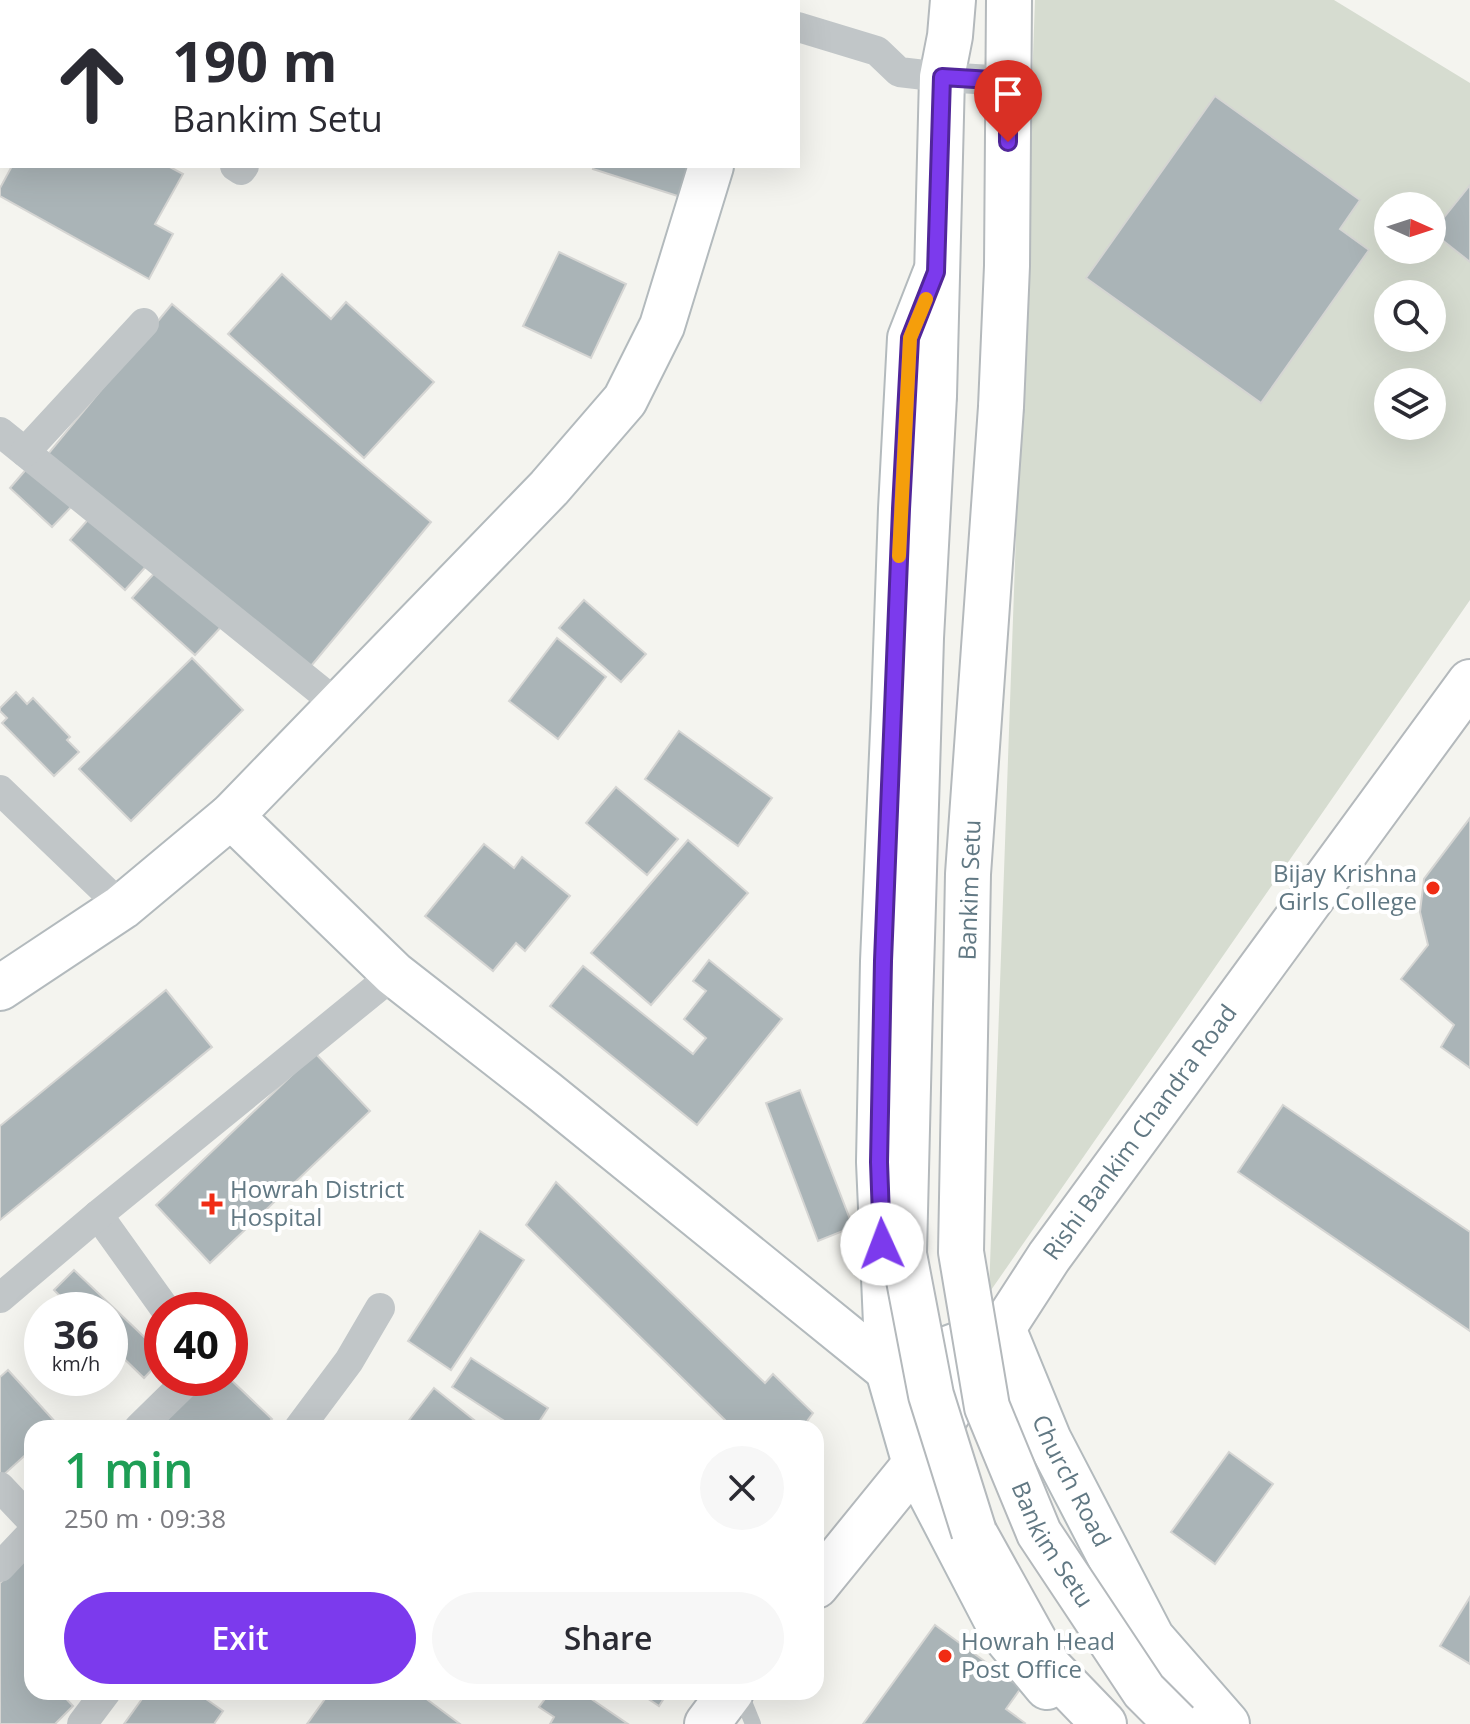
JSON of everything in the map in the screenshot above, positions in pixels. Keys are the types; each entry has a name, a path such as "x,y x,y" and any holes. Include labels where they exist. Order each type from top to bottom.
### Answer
{"main road":[{"path":"953,0 942,77 934,396 921,638 904,1254 931,1395 974,1532 1049,1667 1104,1724"},
{"name":"Bankim Setu","path":"1009,0 1007,266 1001,407 968,874 961,1252 987,1407 1039,1533 1144,1691 1177,1724"},
{"path":"0,988 122,907 231,816 549,488 625,400 662,326 710,168"},
{"path":"936,272 910,338 901,509 883,961 880,1146 883,1299 888,1370 915,1464 1004,1635 1076,1724"},
{"name":"Rishi Bankim Chandra Road","path":"824,1576 915,1464 1049,1257 1470,682"},
{"path":"231,816 394,974 888,1370"},
{"path":"888,1370 1003,1328"},
{"name":"Church Road","path":"1003,1328 1049,1440 1152,1638 1227,1724"},
{"path":"707,1724 725,1700"}],"street":[{"path":"800,28 877,51 899,72 1008,81"},
{"path":"25,452 144,323"},
{"path":"0,432 338,705"},
{"path":"0,790 122,907"},
{"path":"0,1298 394,974"},
{"path":"98,1215 153,1292"},
{"path":"305,1420 349,1361 380,1308"},
{"path":"147,1420 172,1396"},
{"path":"0,1487 24,1512"},
{"path":"0,1567 24,1542"},
{"path":"82,1724 100,1700"}],"lane":[{"path":"743,1700 753,1724"}],"shaded area":[{"path":"1035,0 1334,0 1470,83 1470,600 989,1293"}],"building":[{"path":"1215,96 1360,200 1340,229 1369,250 1261,403 1086,278"},
{"path":"11,168 172,168 183,174 155,224 173,234 149,279 0,196 0,188"},
{"path":"593,168 697,168 687,199"},
{"path":"1470,185 1470,262 1446,243 1446,215"},
{"path":"559,252 626,284 591,358 523,326"},
{"path":"282,274 331,319 346,302 434,382 364,458 228,334"},
{"path":"172,304 431,522 306,672 48,454"},
{"path":"29,466 72,506 52,527 10,488"},
{"path":"94,513 149,563 125,590 70,540"},
{"path":"159,568 222,626 195,655 132,598"},
{"path":"584,600 646,654 621,682 559,628"},
{"path":"557,638 606,677 558,739 509,701"},
{"path":"192,658 243,710 131,821 79,769"},
{"path":"16,692 27,704 33,698 70,737 67,740 79,752 54,776 2,723 7,718 0,708"},
{"path":"679,731 772,798 738,846 645,779"},
{"path":"616,787 678,839 647,875 586,823"},
{"path":"1470,818 1470,1068 1441,1047 1454,1025 1401,979 1428,945 1420,912 1424,879"},
{"path":"688,840 748,893 651,1005 591,953"},
{"path":"484,844 514,868 522,857 570,896 525,951 516,943 493,971 425,916"},
{"path":"709,960 782,1019 697,1125 550,1006 583,966 693,1054 706,1038 684,1019 706,991 693,981"},
{"path":"166,990 212,1047 0,1220 0,1126"},
{"path":"315,1053 370,1111 210,1263 156,1205"},
{"path":"800,1090 853,1227 818,1241 766,1103"},
{"path":"1283,1105 1470,1232 1470,1331 1238,1172"},
{"path":"556,1182 765,1383 773,1374 813,1413 808,1420 725,1420 526,1225"},
{"path":"480,1231 524,1260 451,1370 408,1341"},
{"path":"74,1270 97,1292 56,1292 54,1290"},
{"path":"128,1322 144,1337 144,1378 128,1362"},
{"path":"471,1358 548,1408 540,1420 503,1420 452,1387"},
{"path":"8,1370 24,1388 24,1396 32,1396 53,1420 24,1420 24,1456 0,1478 0,1377"},
{"path":"434,1388 474,1420 409,1420"},
{"path":"187,1396 248,1396 271,1420 165,1420"},
{"path":"1229,1452 1273,1484 1215,1564 1171,1532"},
{"path":"24,1560 24,1700 67,1700 73,1706 55,1724 0,1724 0,1583"},
{"path":"1470,1597 1470,1664 1440,1646"},
{"name":"Howrah Head Post Office","path":"935,1625 1021,1688 1006,1709 1024,1724 863,1724"},
{"path":"141,1700 207,1700 223,1711 214,1724 124,1724"},
{"path":"324,1700 428,1700 460,1724 307,1724"},
{"path":"544,1700 593,1700 628,1724 550,1724 554,1717 539,1707"}],"slow traffic":[{"path":"899,556 910,338 926,299"}],"place":[{"name":"Bijay Krishna Girls College","path":"1433,888"},
{"name":"Howrah District Hospital","path":"212,1204"},
{"name":"Howrah Head Post Office","path":"945,1656"}],"route":[{"path":"882,1244 879,1162 883,961 901,509 910,338 936,272 942,77 1008,81 1008,142"}]}
